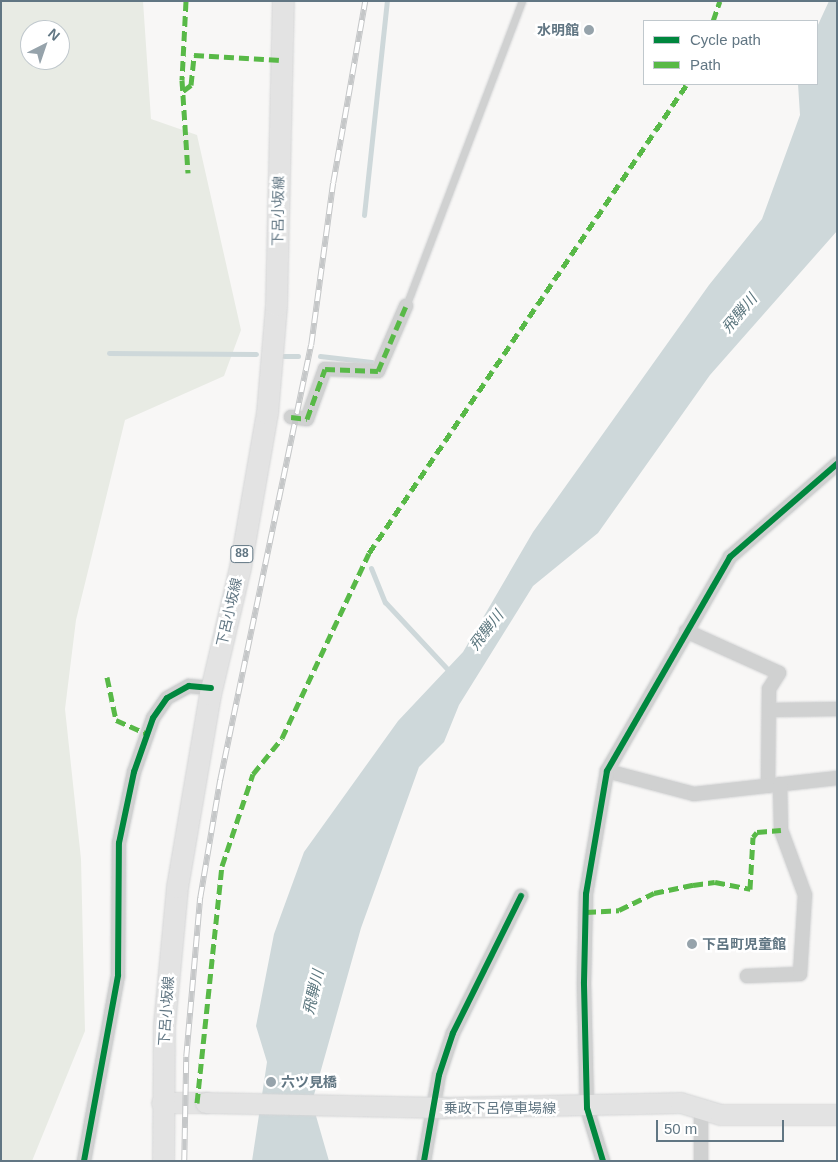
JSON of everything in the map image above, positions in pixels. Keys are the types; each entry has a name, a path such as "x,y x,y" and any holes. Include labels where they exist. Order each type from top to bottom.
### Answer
{"main road":[{"name":"下呂小坂線","path":"163,1161 164,1025 177,887 211,688 240,567 268,412 276,305 284,1"},
{"name":"乗政下呂停車場線","path":"162,1103 444,1108 587,1108 681,1103 721,1114 837,1115"}],"street":[{"path":"291,417 307,419 325,369 378,371 406,306"},
{"path":"603,1161 587,1108 586,894 607,771 686,631 738,548 837,464"},
{"path":"686,631 779,673 769,689 768,710 774,785 782,830 805,895 800,974 747,976"},
{"path":"84,1161 118,975 119,843 126,799 153,718 167,698 189,686 211,688"},
{"path":"768,710 837,708"},
{"path":"607,771 694,794 837,778"},
{"path":"424,1161 439,1075 453,1033 521,896"},
{"path":"701,1109 701,1161"}],"lane":[{"path":"406,306 522,1"}],"shaded area":[{"path":"1,1 143,1 151,119 197,135 241,330 224,376 125,420 76,620 65,709 81,859 85,1031 32,1161 1,1161"}],"water":[{"name":"飛騨川","path":"829,1 837,1 837,231 710,375 598,533 533,586 459,705 444,742 419,767 361,928 312,1102 329,1161 252,1161 267,1062 256,1026 274,934 304,852 398,721 463,652 533,532 709,285 762,219 800,115 798,85 818,85 818,25"}],"waterway":[{"path":"364,215 387,1"},
{"path":"109,353 256,354"},
{"path":"284,356 298,356"},
{"path":"320,356 372,362"},
{"path":"371,568 385,602 450,672"}],"railway":[{"path":"184,1161 186,1057 200,898 220,780 311,345 333,183 365,1"}],"marked path":[{"path":"186,1 182,80 188,173"},
{"path":"713,20 720,1"},
{"path":"183,91 191,85 194,55 281,60"},
{"path":"197,1103 222,866 253,774 282,738 369,553 686,85"},
{"path":"291,417 307,419 325,369 378,371 406,306"},
{"path":"107,677 116,720 148,734"},
{"path":"586,912 619,910 654,893 693,885 715,882 750,889 753,837 757,832 781,830"}],"cycle path":[{"path":"603,1161 587,1108 584,982 586,894 607,771 730,557 837,464"},
{"path":"84,1161 118,975 119,843 134,772 153,718 167,698 189,686 211,688"},
{"path":"424,1161 439,1075 453,1033 521,896"}],"place":[{"name":"水明館","path":"589,30"},
{"name":"下呂町児童館","path":"692,944"},
{"name":"六ツ見橋","path":"271,1082"}]}
